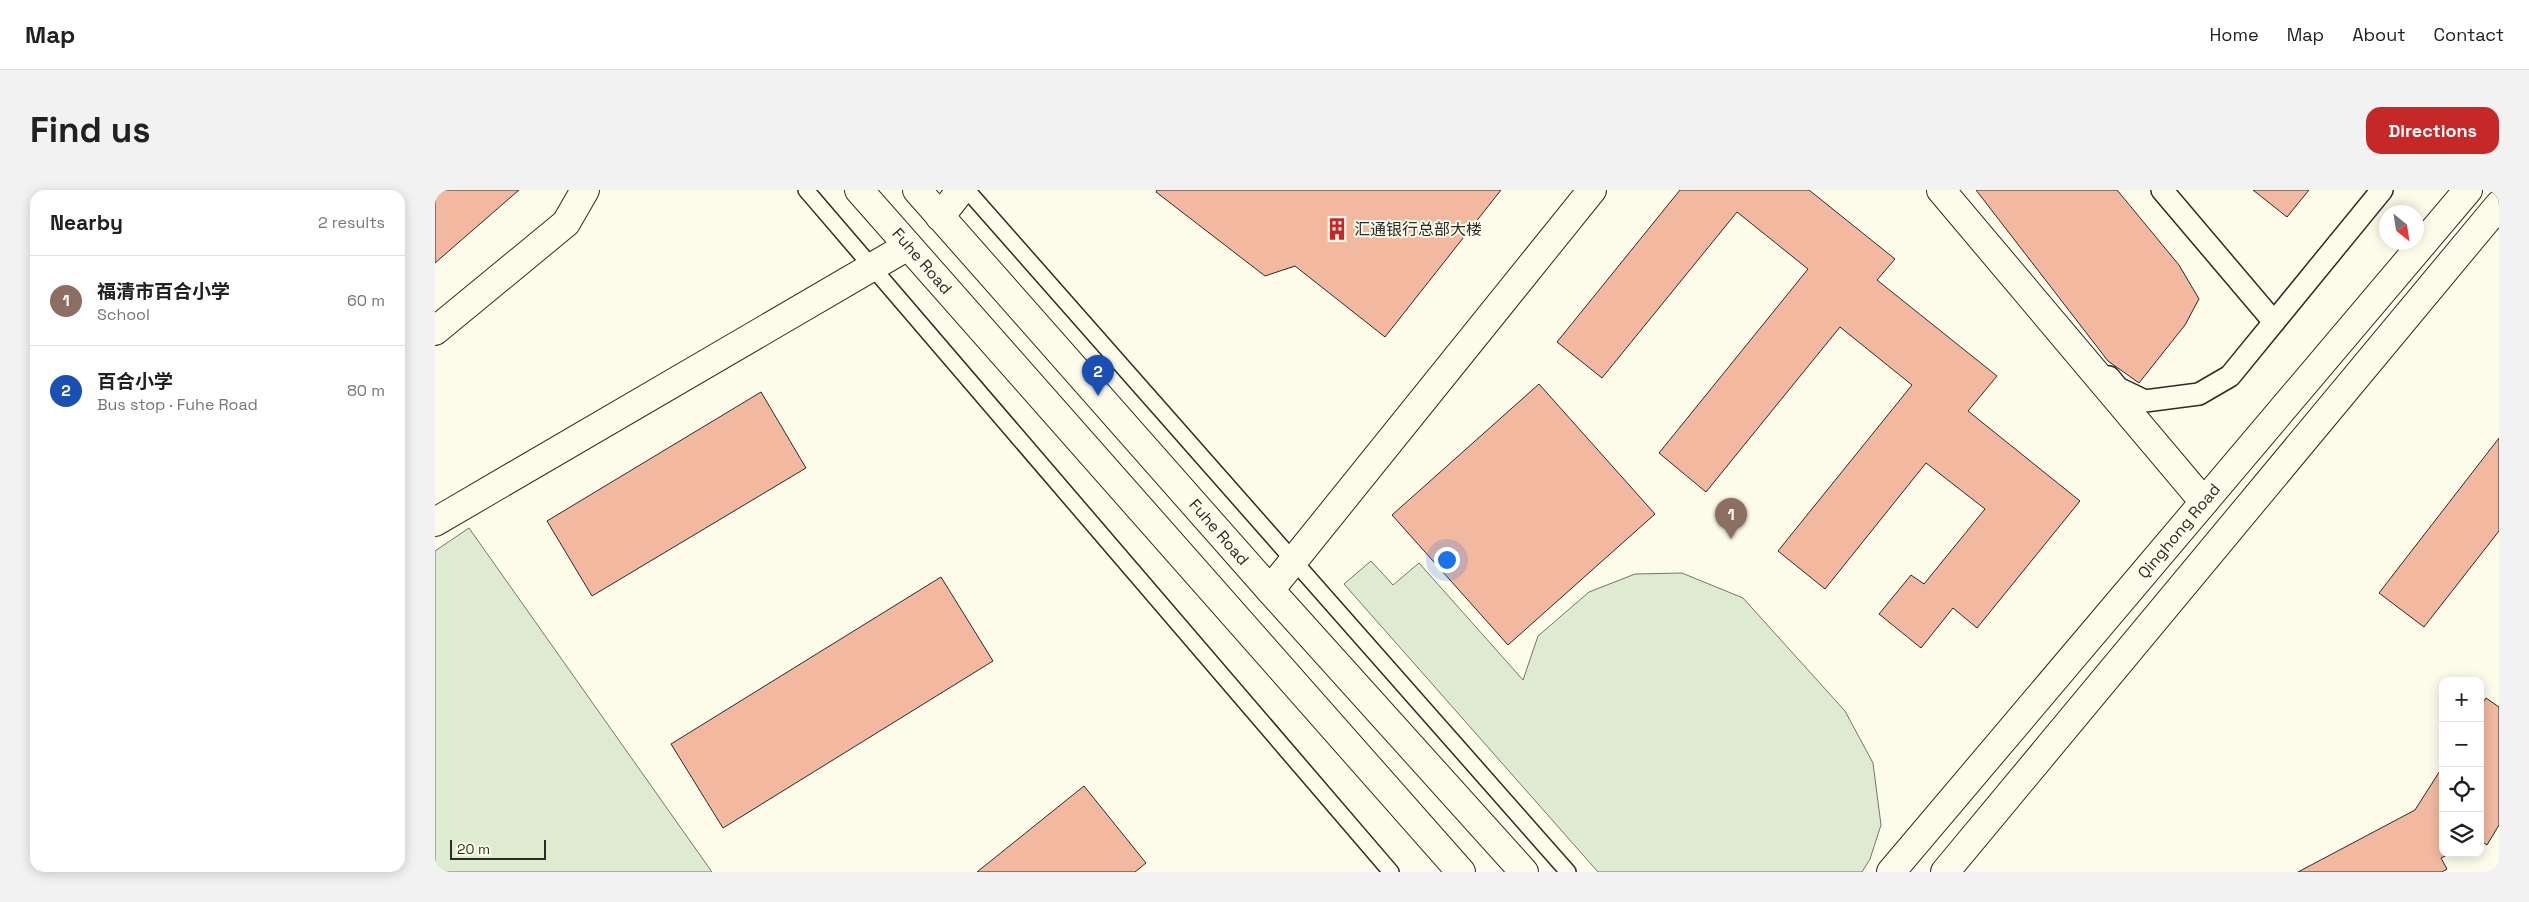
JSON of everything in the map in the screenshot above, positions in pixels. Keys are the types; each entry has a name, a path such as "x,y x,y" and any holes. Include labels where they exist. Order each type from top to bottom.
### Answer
{"street":[{"path":"435,331 566,223 585,190"},
{"name":"Fuhe Road","path":"859,190 1461,872"},
{"name":"Fuhe Road","path":"917,190 1270,590 1524,872"},
{"path":"940,217 961,190"},
{"path":"1270,590 1592,190"},
{"path":"1941,190 2204,502"},
{"path":"1956,190 2118,388 2145,401 2199,394 2229,376 2382,190"},
{"path":"2162,190 2274,322"},
{"name":"Qinghong Road","path":"1891,872 2468,190"},
{"path":"1945,872 2499,205"},
{"path":"435,522 908,246"}],"lane":[{"path":"806,190 1391,872"},
{"path":"967,190 1568,872"}],"green space":[{"path":"469,528 712,872 435,872 435,551"},
{"path":"1371,561 1393,585 1419,563 1523,680 1538,636 1589,592 1635,574 1682,573 1743,598 1845,711 1873,763 1881,825 1870,859 1862,872 1598,872 1344,584"}],"building":[{"path":"435,190 519,190 435,263"},
{"name":"汇通银行总部大楼","path":"1157,190 1501,190 1385,337 1295,266 1265,276 1156,192"},
{"path":"1680,190 1809,190 1895,259 1877,280 1997,376 1968,411 2080,501 1977,628 1953,608 1921,648 1879,614 1911,575 1924,584 1985,509 1926,463 1825,589 1778,551 1912,385 1840,327 1706,492 1659,453 1808,269 1737,212 1602,378 1557,342"},
{"path":"1976,190 2117,190 2179,265 2199,299 2185,325 2139,383 2108,361"},
{"path":"2253,190 2309,190 2287,217"},
{"path":"1539,384 1655,514 1508,645 1392,515"},
{"path":"761,392 806,468 592,596 547,521"},
{"path":"2499,438 2499,531 2424,627 2379,593"},
{"path":"941,577 993,661 723,828 671,744"},
{"path":"2486,698 2499,707 2499,825 2487,845 2484,843 2484,701"},
{"path":"2439,772 2439,857 2443,857 2441,858 2447,869 2442,872 2298,872 2415,810"},
{"path":"1084,786 1146,863 1135,872 977,872"}],"place":[{"name":"汇通银行总部大楼","path":"1337,229"},
{"name":"百合小学","path":"1098,396"},
{"name":"福清市百合小学","path":"1731,539"}]}
